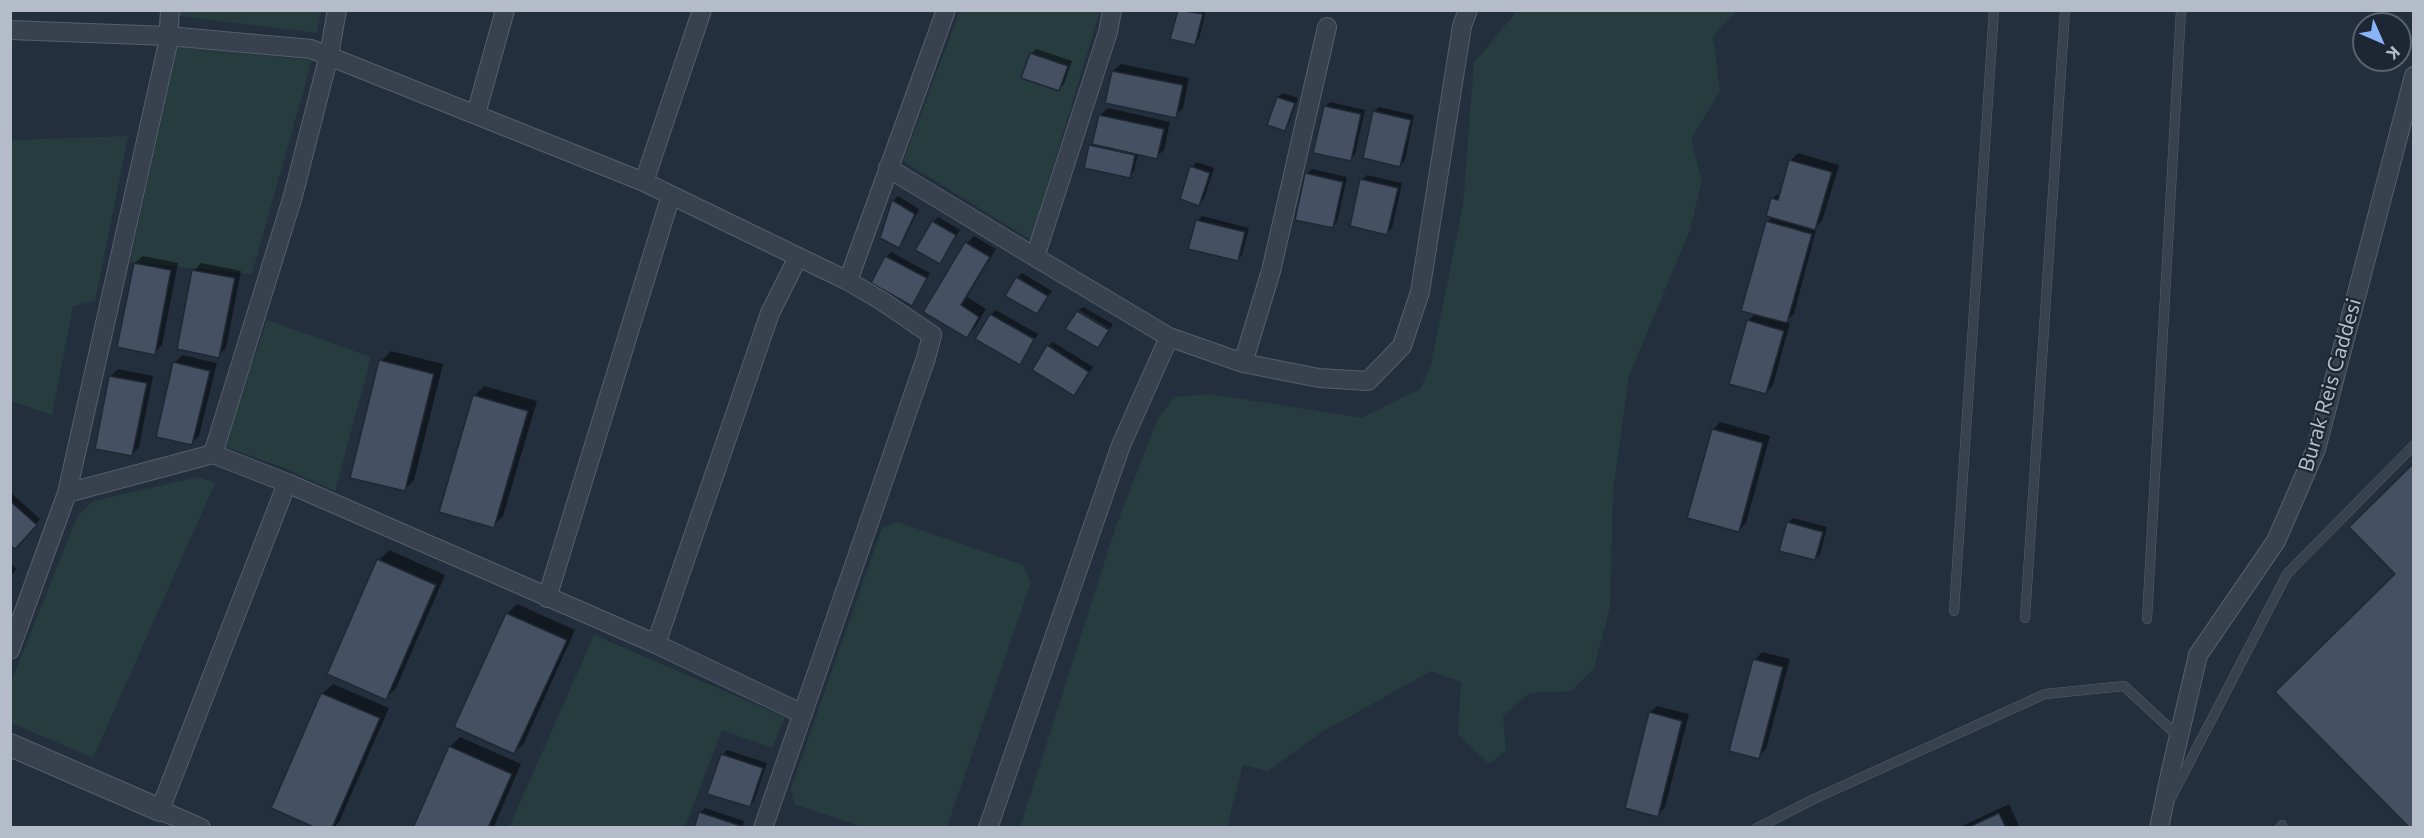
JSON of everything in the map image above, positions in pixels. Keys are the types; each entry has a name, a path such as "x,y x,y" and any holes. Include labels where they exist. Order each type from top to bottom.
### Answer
{"street":[{"path":"10,650 67,493 168,36 170,10"},
{"path":"213,454 293,196 329,55 338,10"},
{"path":"476,114 505,10"},
{"path":"644,182 702,10"},
{"path":"848,281 946,10"},
{"path":"1035,256 1108,32 1112,10"},
{"path":"888,168 1169,337 1243,363 1320,378 1368,381 1402,346 1420,292 1462,26 1468,10"},
{"path":"1243,363 1271,271 1327,27"},
{"path":"10,30 168,36 311,49 644,182 848,281 932,335 923,369 764,828"},
{"name":"Burak Reis Caddesi","path":"2161,822 2178,736 2198,655 2276,541 2316,449 2414,76"},
{"path":"547,598 671,195"},
{"path":"656,644 770,313 798,257"},
{"path":"988,828 1121,445 1169,337"},
{"path":"67,493 213,454 287,483 656,644 803,714"},
{"path":"160,810 287,483"},
{"path":"10,745 201,828"}],"lane":[{"path":"1954,611 1994,10"},
{"path":"2025,618 2065,10"},
{"path":"2147,619 2181,10"},
{"path":"2161,822 2287,574 2414,445"},
{"path":"1757,828 1814,799 2045,693 2124,686 2178,736"}],"green space":[{"path":"179,10 321,11 317,33 179,16"},
{"path":"960,11 1100,11 1031,240 903,161"},
{"path":"1517,11 1737,11 1713,36 1720,91 1691,139 1702,181 1690,230 1629,376 1613,491 1610,607 1594,668 1571,691 1529,693 1503,716 1506,750 1489,764 1458,734 1461,682 1431,671 1322,732 1268,771 1243,765 1228,823 1230,827 1020,827 1115,529 1157,420 1174,397 1211,394 1362,418 1420,389 1431,364 1463,206 1474,63"},
{"path":"177,47 312,60 252,274 130,262"},
{"path":"128,136 95,301 73,306 52,415 11,401 11,140"},
{"path":"267,320 371,357 335,491 289,470 224,446"},
{"path":"198,477 215,483 93,758 11,723 11,682 77,517 93,501"},
{"path":"898,522 1023,565 1031,582 947,827 863,827 794,804 791,788 882,528"},
{"path":"594,635 785,717 772,748 722,730 685,827 509,827"}],"building":[{"path":"1178,10 1203,14 1195,45 1170,39"},
{"path":"1030,53 1068,66 1059,91 1021,78"},
{"path":"1112,71 1183,85 1176,118 1105,103"},
{"path":"1277,97 1295,103 1285,131 1267,125"},
{"path":"1324,106 1361,114 1351,161 1313,153"},
{"path":"1373,111 1411,120 1400,167 1363,158"},
{"path":"1099,115 1164,129 1157,159 1092,144"},
{"path":"1089,145 1135,155 1130,178 1084,168"},
{"path":"1789,160 1832,172 1815,230 1766,216 1771,198 1778,200"},
{"path":"1190,166 1210,173 1199,206 1180,199"},
{"path":"1305,173 1343,182 1333,228 1295,220"},
{"path":"1360,179 1398,188 1387,235 1350,226"},
{"path":"892,200 915,214 899,248 880,238"},
{"path":"1196,220 1245,232 1238,261 1188,249"},
{"path":"932,221 956,235 940,264 915,250"},
{"path":"1766,221 1812,234 1787,323 1741,311"},
{"path":"965,242 990,257 961,305 979,317 967,338 923,312"},
{"path":"885,256 927,278 912,306 871,283"},
{"path":"134,263 171,270 155,355 117,347"},
{"path":"192,270 235,278 219,358 177,349"},
{"path":"1016,277 1048,296 1037,314 1005,296"},
{"path":"1077,311 1109,330 1098,348 1065,329"},
{"path":"990,314 1034,339 1020,365 975,339"},
{"path":"1747,320 1784,331 1766,394 1729,384"},
{"path":"1047,345 1089,372 1074,396 1032,370"},
{"path":"379,360 434,374 405,491 350,478"},
{"path":"173,362 210,371 192,445 156,437"},
{"path":"109,376 147,383 132,456 95,449"},
{"path":"473,395 528,411 494,528 439,512"},
{"path":"1712,429 1763,443 1739,532 1687,518"},
{"path":"2414,463 2414,828 2410,828 2275,692 2395,574 2349,527"},
{"path":"10,501 37,525 15,549 10,545"},
{"path":"1787,522 1823,532 1815,560 1779,551"},
{"path":"377,559 436,585 386,700 327,674"},
{"path":"506,613 567,640 514,754 454,727"},
{"path":"1753,659 1783,667 1759,759 1729,751"},
{"path":"321,693 380,718 332,828 316,828 271,808"},
{"path":"1649,712 1682,721 1658,817 1625,808"},
{"path":"449,746 512,774 488,828 413,828"},
{"path":"721,754 763,768 750,807 707,794"},
{"path":"699,812 741,826 740,828 694,828"},
{"path":"1999,813 2006,828 1967,828"}]}
